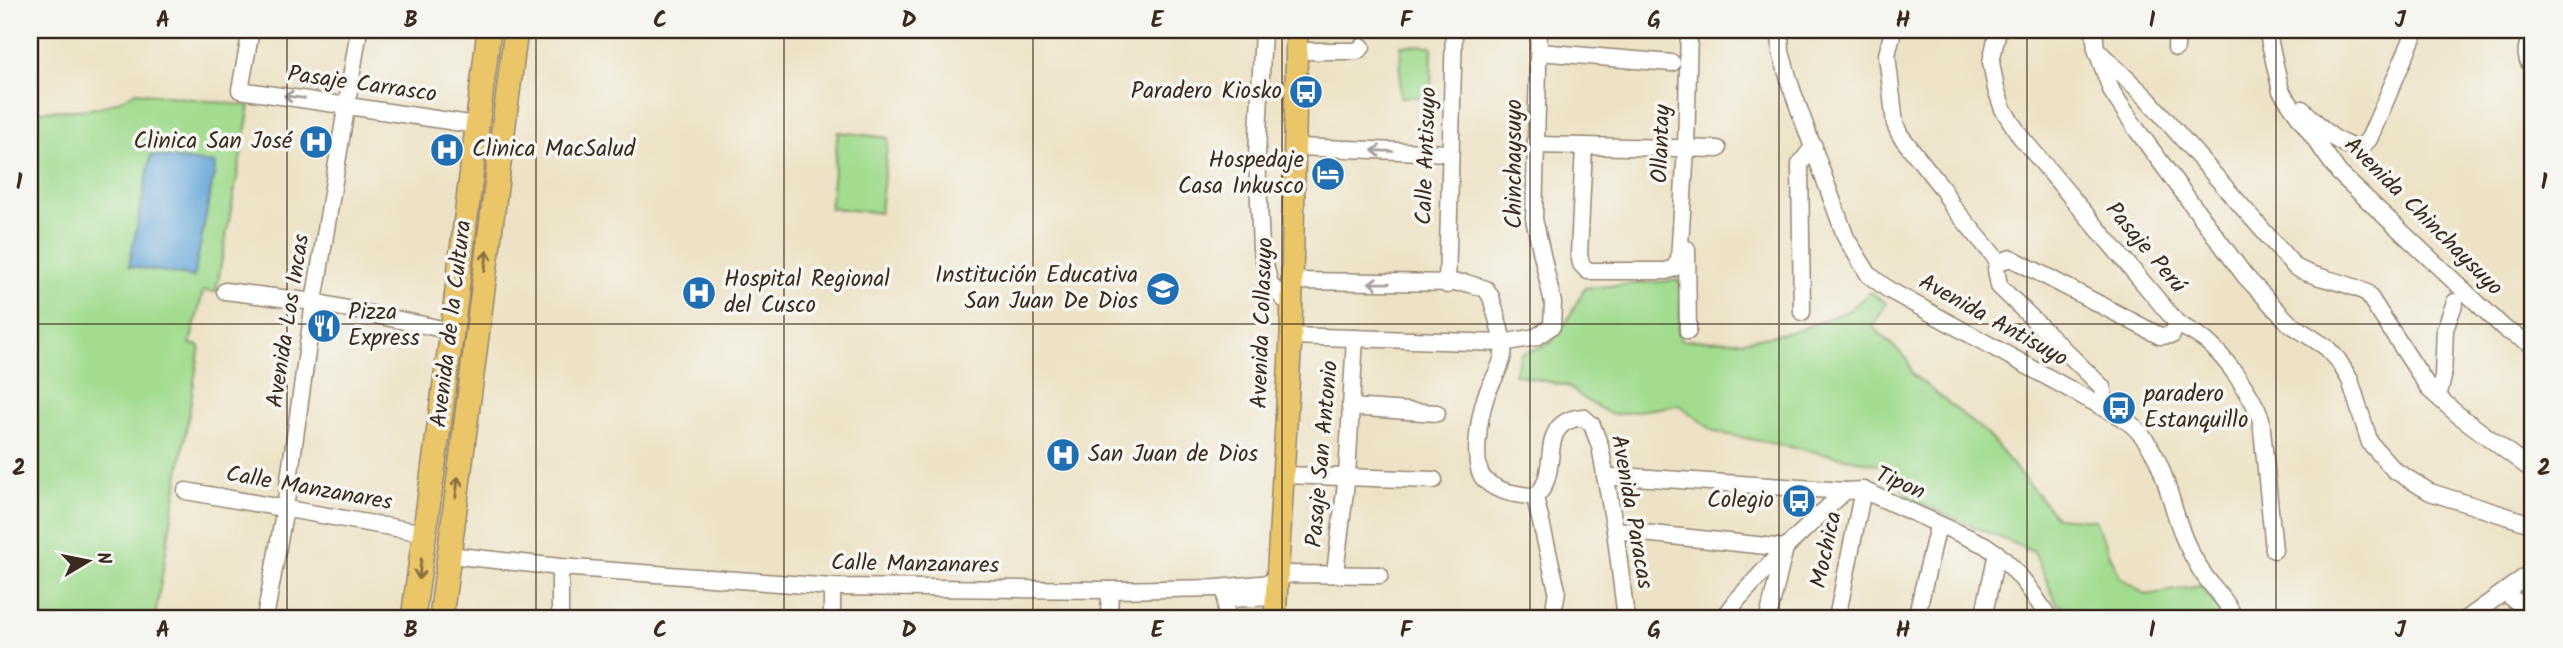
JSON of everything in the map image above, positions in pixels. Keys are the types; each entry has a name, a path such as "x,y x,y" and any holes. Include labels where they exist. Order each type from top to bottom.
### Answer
{"highway":[{"name":"Avenida de la Cultura","path":"416,618 424,533 489,30"},
{"name":"Avenida de la Cultura","path":"441,618 516,30"}],"main road":[{"name":"Avenida Collasuyo","path":"1276,598 1290,336 1296,147 1296,40"}],"street":[{"name":"Pasaje Carrasco","path":"251,30 240,90 477,125"},
{"name":"Avenida Los Incas","path":"265,618 285,508 314,302 359,30"},
{"path":"1263,30 1257,156 1262,248 1270,285 1284,299 1291,291 1466,283 1486,289 1491,297 1503,358 1486,396 1478,438 1480,474 1486,482 1505,492 1535,497 1556,590 1555,603"},
{"name":"Calle Antisuyo","path":"1447,285 1454,30"},
{"name":"Chinchaysuyo","path":"1502,343 1536,337 1552,326 1553,303 1535,223 1539,30"},
{"name":"Ollantay","path":"1584,146 1578,254 1581,264 1588,271 1666,271 1674,268 1679,260 1686,148 1689,30"},
{"name":"Avenida Antisuyo","path":"1780,30 1781,52 1791,87 1846,238 1869,275 1889,290 2126,420 2139,430 2157,456 2182,533 2201,571 2231,610 2234,618"},
{"path":"1893,30 1887,55 1895,124 1900,135 1936,180 1953,207 1999,262 1996,269 1999,286 2097,382 2105,396 2105,403 2100,406"},
{"name":"Pasaje Perú","path":"1998,30 1991,62 2003,109 2020,136 2177,323 2172,335 2160,336 2011,258 1999,262"},
{"path":"2094,30 2096,49 2112,92 2150,148 2245,276 2289,323 2326,347 2338,360 2350,380 2370,443 2394,470 2430,492 2525,522 2533,522"},
{"path":"2176,48 2177,30"},
{"name":"Avenida Chinchaysuyo","path":"2267,30 2281,91 2339,173 2506,330 2533,345"},
{"path":"2281,91 2339,142 2348,147 2360,148 2369,139 2416,30"},
{"path":"2533,32 2526,48 2533,68"},
{"path":"1296,40 1357,51 1362,47"},
{"path":"2096,49 2146,97 2295,267 2306,274 2356,287 2367,293 2430,390 2532,470"},
{"path":"1539,52 1672,62"},
{"path":"1537,145 1718,149"},
{"path":"1802,312 1800,164 1814,146"},
{"path":"1296,147 1450,153"},
{"path":"1686,148 1688,331"},
{"path":"225,291 314,302 452,331"},
{"path":"2438,397 2443,377 2445,329 2455,302"},
{"path":"2177,323 2205,340 2224,359 2257,408 2262,432 2274,550"},
{"path":"1290,336 1502,343"},
{"name":"Pasaje San Antonio","path":"1335,573 1347,475 1355,338"},
{"path":"1350,407 1437,413"},
{"name":"Avenida Paracas","path":"1535,497 1542,492 1548,480 1552,440 1559,427 1567,419 1584,417 1592,425 1600,446 1615,530 1626,618"},
{"path":"1283,475 1347,475 1434,480"},
{"path":"1605,477 1845,491"},
{"name":"Tipon","path":"1724,618 1785,548 1845,491 1863,490 1985,545 1997,553 2018,572 2041,611"},
{"name":"Mochica","path":"1837,618 1863,490"},
{"name":"Calle Manzanares","path":"186,491 424,533"},
{"path":"1916,618 1938,526"},
{"path":"1615,530 1785,548 1768,618"},
{"path":"1983,618 1997,553"},
{"name":"Calle Manzanares","path":"449,555 560,567 832,587 1110,590 1276,598 1289,574 1380,575"},
{"path":"560,567 560,618"},
{"path":"2468,618 2533,572"},
{"path":"832,587 832,618"},
{"path":"1109,618 1110,590"},
{"path":"2504,592 2533,614"},
{"path":"1226,594 1226,618"},
{"path":"2041,611 2049,618"}],"green space":[{"path":"1401,45 1432,46 1431,97 1400,97"},
{"path":"136,92 250,106 216,292 203,291 190,344 200,346 155,618 30,618 30,112 96,108 122,100"},
{"path":"838,132 888,138 880,213 830,208"},
{"path":"1680,280 1680,340 1742,341 1796,331 1850,310 1870,292 1886,303 1873,327 1908,360 1912,374 1986,433 2056,517 2095,520 2120,577 2146,595 2200,586 2220,610 2221,618 2093,618 2088,613 2057,604 2034,552 1909,499 1891,467 1715,432 1679,405 1612,415 1567,386 1514,374 1521,354 1551,343 1585,288"}],"water":[{"path":"151,155 216,164 194,277 129,266"}],"place":[{"name":"Paradero Kiosko","path":"1306,92"},
{"name":"Clinica San José","path":"316,142"},
{"name":"Clinica MacSalud","path":"447,150"},
{"name":"Hospedaje Casa Inkusco","path":"1328,174"},
{"name":"Institución Educativa San Juan De Dios","path":"1163,289"},
{"name":"Hospital Regional del Cusco","path":"699,293"},
{"name":"Pizza Express","path":"324,326"},
{"name":"paradero Estanquillo","path":"2119,408"},
{"name":"San Juan de Dios","path":"1063,455"},
{"name":"Colegio","path":"1799,501"}]}
